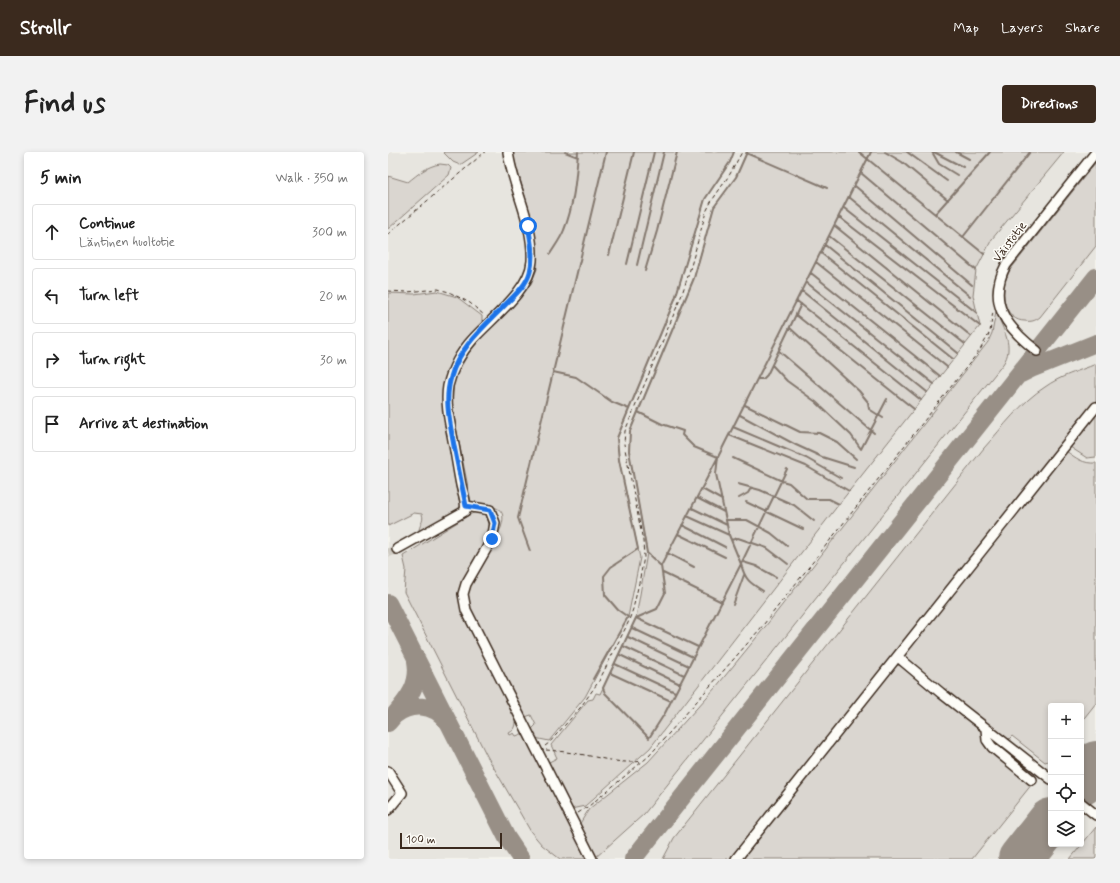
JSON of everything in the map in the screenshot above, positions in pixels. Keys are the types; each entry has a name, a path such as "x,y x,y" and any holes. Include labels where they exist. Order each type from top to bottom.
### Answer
{"lane":[{"path":"397,549 459,516 465,511 466,506 450,423 447,397 448,388 453,370 463,352 472,340 520,290 530,273 532,261 527,221 508,152"},
{"name":"Väistötie","path":"1037,352 1021,339 1011,328 1003,315 998,300 998,284 1006,265 1096,152"},
{"path":"736,859 1096,407"},
{"path":"466,506 490,510 495,523 492,539 466,584 463,594 466,610 592,859"},
{"path":"898,657 941,693 1048,777"},
{"path":"986,728 987,740 992,747 1032,780"},
{"path":"388,771 402,793 388,810"},
{"path":"1084,805 1096,815"}],"path":[{"path":"388,234 485,152"},
{"path":"537,749 549,744 580,708 599,681 628,623 633,608 644,556 643,541 624,444 625,431 681,297 706,212 742,152"},
{"path":"388,291 407,292 438,289 449,292 470,303 490,321"},
{"path":"571,818 589,806 649,756 760,629 980,350 990,332 993,309 998,300"},
{"path":"537,749 570,753 619,762 629,763 643,761"}],"shaded area":[{"path":"388,152 1096,152 1096,859 388,859"},
{"path":"443,152 479,152 460,165 453,162"},
{"path":"512,152 734,152 730,162 705,199 675,299 617,438 619,460 640,558 628,617 585,697 549,741 535,738 532,729 536,725 531,715 525,717 470,610 468,587 501,528 503,519 502,513 499,510 471,502 452,407 454,378 469,353 488,330 531,284 537,269 532,220"},
{"path":"747,152 1064,152 992,239 976,270 973,295 980,326 839,504 650,748 585,806 571,809 547,763 557,758 551,745 588,700 593,699 596,693 600,694 636,618 647,553 629,451 630,431 694,278 714,207 736,177"},
{"path":"1096,162 1096,246 1040,317 1035,320 1027,321 1019,320 1013,317 1006,307 1004,294 1005,280 1010,270"},
{"path":"440,164 448,165 451,168 449,175 388,229 388,176 408,182 427,168"},
{"path":"437,291 457,297 482,316 482,323 459,348 448,371 444,407 457,494 461,505 455,514 419,533 419,528 423,519 422,514 414,513 388,526 388,293 414,294"},
{"path":"996,312 1007,338 1008,345 1008,351 1003,364 644,814 595,858 579,825 589,809 648,762 716,687 761,632 988,342 992,333"},
{"path":"1096,364 1096,402 733,859 663,859 674,838 1005,423 1036,393 1051,383"},
{"path":"1096,414 1096,457 1087,458 1070,447"},
{"path":"1066,451 1083,461 1096,463 1096,703 1084,718 1084,703 1048,703 1048,761 1045,762 1012,736 1009,739 996,732 904,657"},
{"path":"478,511 487,518 489,532 466,575 460,592 459,601 516,716 516,726 509,733 510,735 514,733 516,736 524,733 588,859 560,859 542,845 531,832 487,756 404,592 406,569 403,556 469,515"},
{"path":"897,665 902,666 982,731 990,752 1032,784 972,859 742,859"},
{"path":"1096,827 1096,859 1070,859 1080,847 1084,847 1084,842"}],"waterway":[{"path":"565,152 578,157"},
{"path":"550,254 563,233 570,211 574,191 578,152"},
{"path":"530,551 518,518 606,152"},
{"path":"609,255 634,152"},
{"path":"627,264 654,152"},
{"path":"637,265 664,152"},
{"path":"645,271 657,231 677,152"},
{"path":"593,679 628,617 618,610 605,595 604,576 611,567 638,549 619,460 617,438 675,299 705,199 730,162 734,152"},
{"path":"636,618 657,609 665,593 661,566 647,553 629,451 630,431 694,278 714,207 736,177 747,152"},
{"path":"859,152 984,254"},
{"path":"698,647 636,618 603,688 605,693 649,738 665,713 741,564 729,535 716,474 718,457 871,152"},
{"path":"885,152 902,162 948,200"},
{"path":"907,152 947,181"},
{"path":"932,152 939,164 957,175"},
{"path":"934,152 963,167"},
{"path":"956,152 969,159"},
{"path":"935,214 990,152"},
{"path":"963,237 1030,152"},
{"path":"746,153 827,188"},
{"path":"861,173 976,270"},
{"path":"855,186 972,285"},
{"path":"849,197 970,296"},
{"path":"844,208 977,313"},
{"path":"839,217 980,326"},
{"path":"835,226 971,336"},
{"path":"829,236 965,344"},
{"path":"825,245 958,353"},
{"path":"821,253 953,359"},
{"path":"816,262 947,367"},
{"path":"811,273 940,376"},
{"path":"806,282 934,384"},
{"path":"802,291 927,392"},
{"path":"797,301 921,400"},
{"path":"758,379 763,379 767,375 801,304"},
{"path":"796,315 914,409"},
{"path":"790,328 859,391 868,402 869,409 883,418"},
{"path":"779,351 874,433"},
{"path":"772,365 787,381 816,402 851,435 861,449 887,399"},
{"path":"553,372 576,377 612,402 629,409"},
{"path":"745,405 800,432 819,433 837,442 856,459"},
{"path":"638,412 662,424 683,431 682,435 694,447 718,457 661,566"},
{"path":"740,415 822,457 854,467"},
{"path":"733,427 806,458 841,478"},
{"path":"729,435 806,466 849,491"},
{"path":"733,458 789,483 807,499 829,499 839,504"},
{"path":"763,591 755,586 746,577 741,564 787,469"},
{"path":"738,484 760,490 794,505 814,521"},
{"path":"739,498 748,493 751,488"},
{"path":"702,489 722,500"},
{"path":"697,498 724,512"},
{"path":"746,502 803,529"},
{"path":"692,508 727,525"},
{"path":"687,516 729,535"},
{"path":"726,520 747,520 771,533 787,546"},
{"path":"682,525 725,547"},
{"path":"678,534 725,557"},
{"path":"731,540 738,538 767,548 788,564"},
{"path":"667,553 694,567"},
{"path":"743,562 756,566 776,577"},
{"path":"663,573 722,602"},
{"path":"733,605 744,575"},
{"path":"632,628 693,657"},
{"path":"628,637 689,666"},
{"path":"623,646 684,675"},
{"path":"620,655 680,684"},
{"path":"615,664 675,692"},
{"path":"610,673 671,701"}],"taxiway":[{"path":"633,859 1096,277"},
{"path":"1021,374 1096,343"},
{"path":"388,603 507,838 521,859"},
{"path":"388,723 405,702 414,687 417,671 416,661"},
{"path":"395,715 408,708 422,707 435,711 446,720"}],"runway":[{"path":"1084,779 1096,764"},
{"path":"1021,859 1048,825"}],"tunnel":[{"path":"388,553 397,549"}],"route":[{"path":"492,539 495,523 490,510 466,506 450,423 447,397 448,388 455,365 463,352 472,340 520,290 528,279 532,255 528,226"}]}
